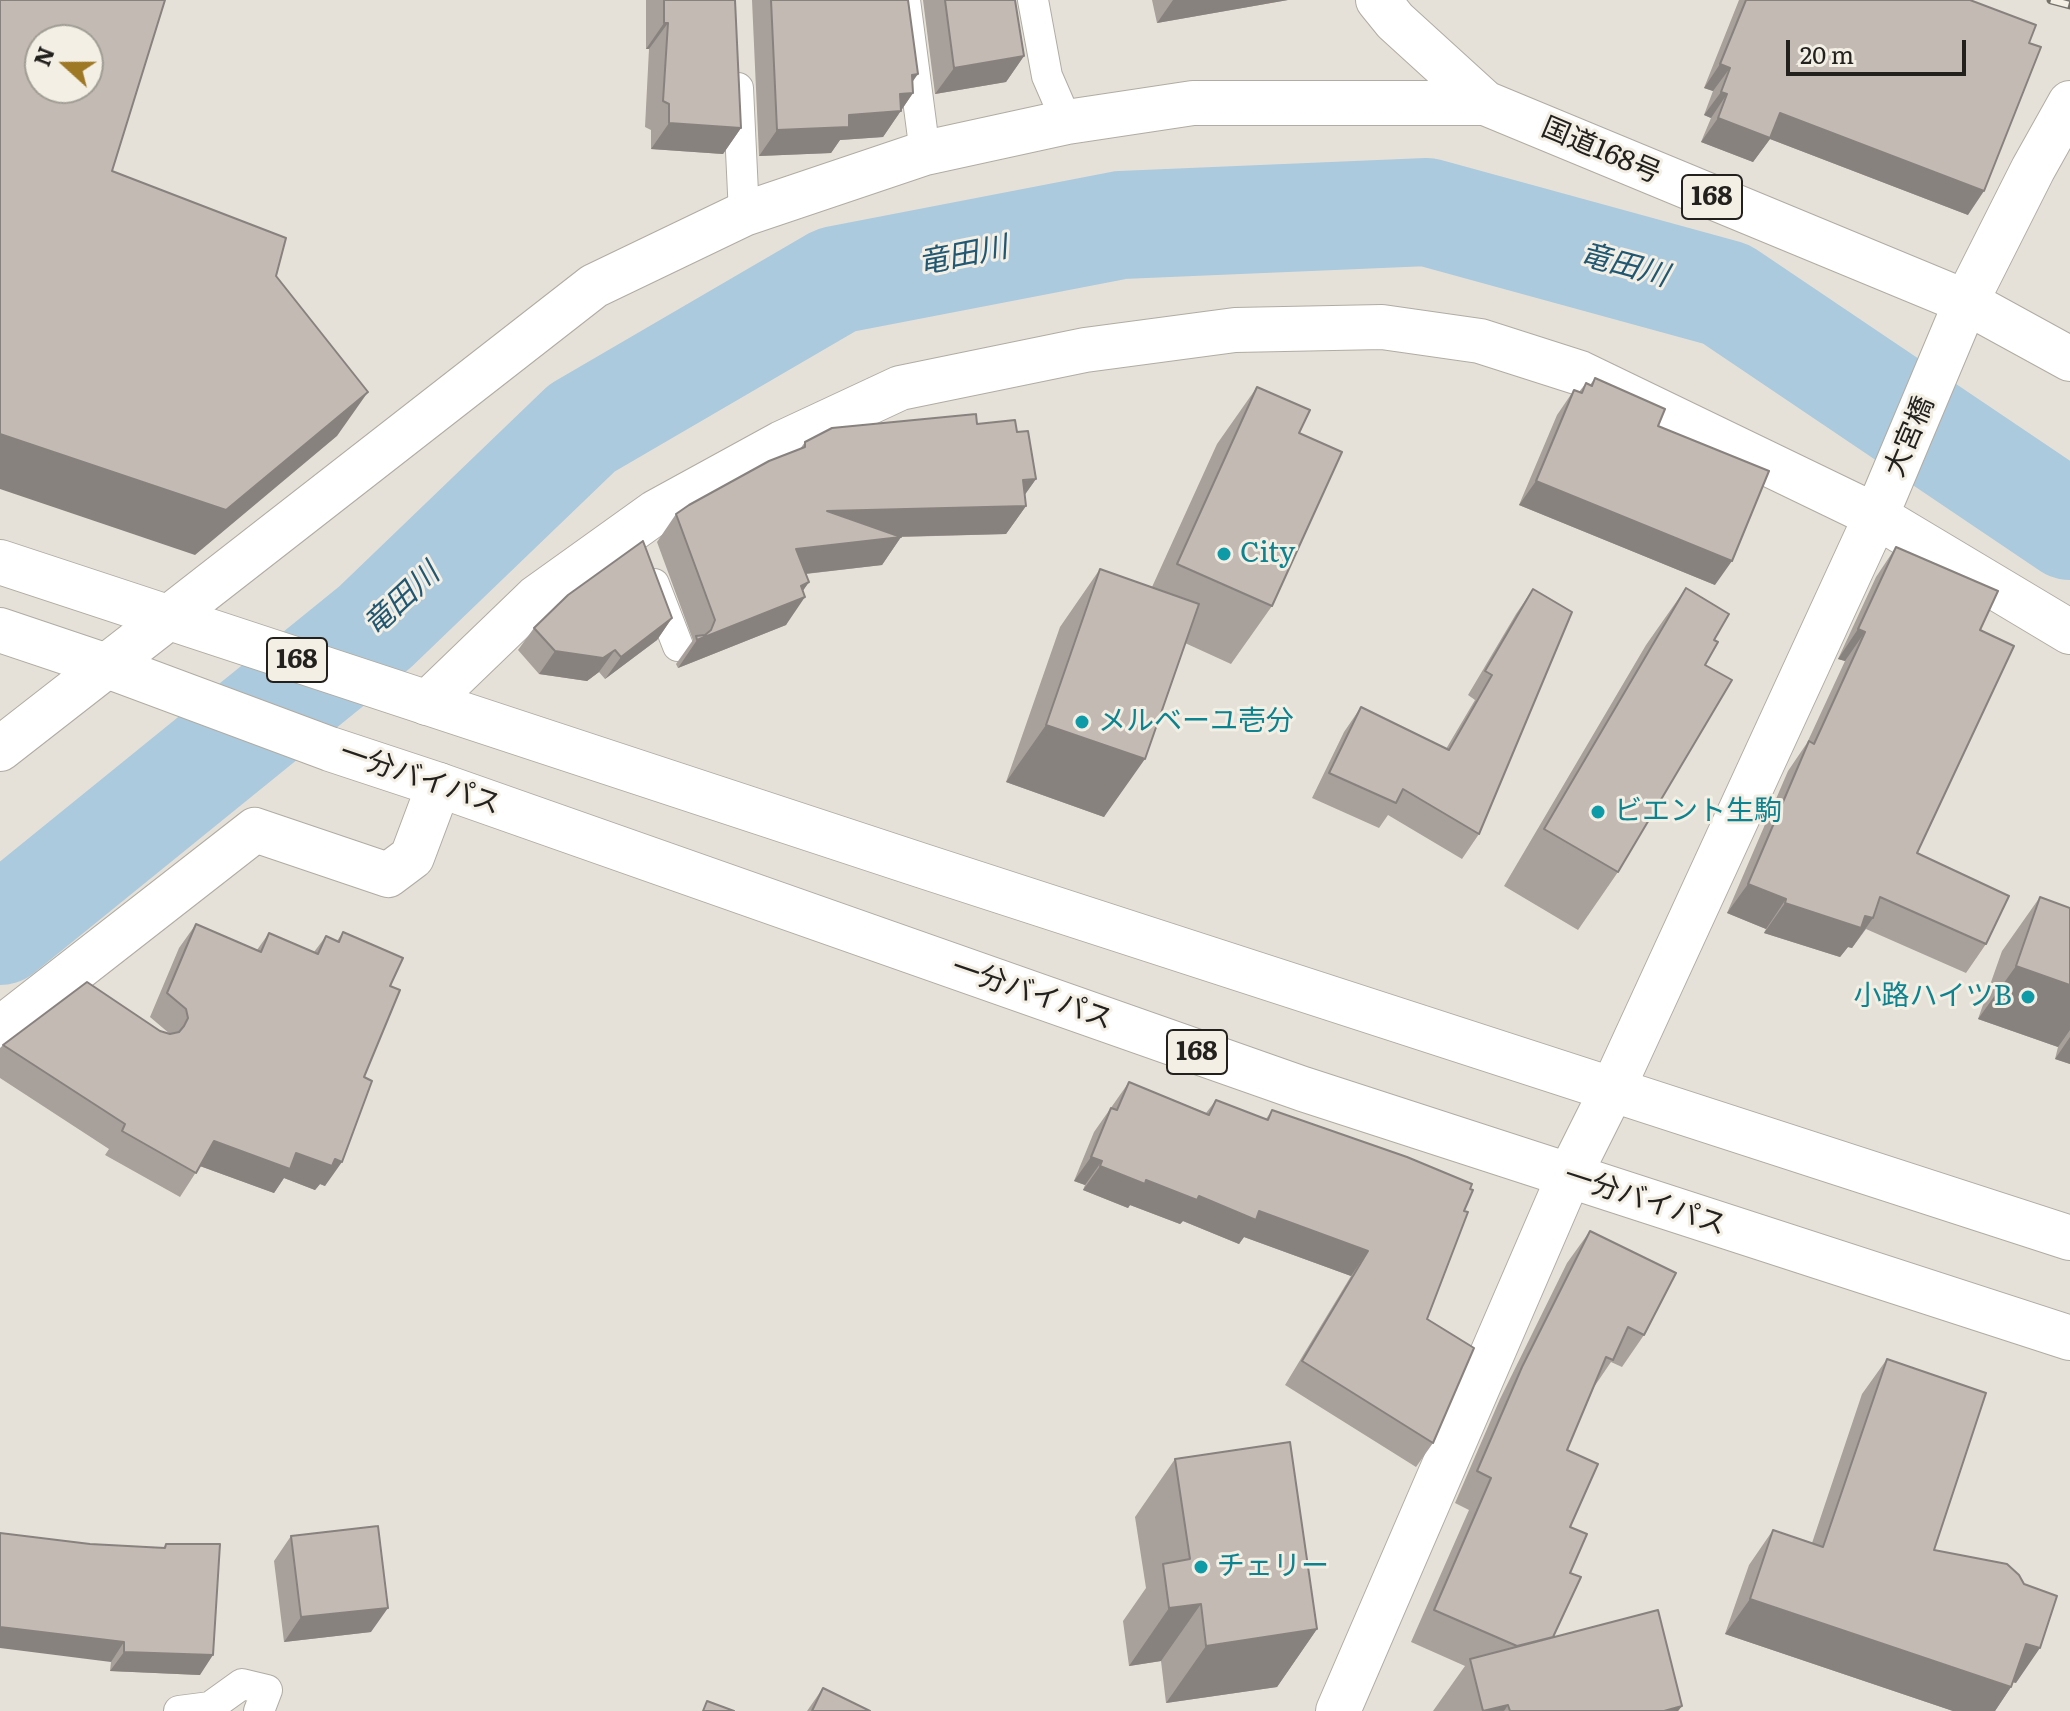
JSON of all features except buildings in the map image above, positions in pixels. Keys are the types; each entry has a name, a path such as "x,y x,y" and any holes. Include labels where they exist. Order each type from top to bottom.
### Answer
{"main road":[{"name":"国道168号","path":"1378,0 1395,21 1485,103 1966,302 2070,359"},
{"path":"0,749 594,286 744,214 925,153 1067,122 1193,103 1485,103"},
{"name":"大宮橋","path":"1338,1711 1569,1176 1613,1088 1876,516 1966,302 2070,103"},
{"path":"427,703 536,598 656,512 782,443 900,388 1085,350 1220,332 1382,327 1480,341 1580,373 1876,516 2070,632"},
{"name":"168","path":"0,562 2070,1238"},
{"name":"一分バイパス","path":"0,630 107,666 330,749 1303,1089 2070,1338"},
{"path":"0,1029 76,989 255,830 388,875 412,857 439,785"}],"lane":[{"path":"905,0 925,153"},
{"path":"1033,0 1047,76 1067,122"},
{"path":"737,61 744,214"},
{"path":"633,530 678,646"},
{"path":"179,1711 210,1707 242,1684 267,1690 259,1711"}],"waterway":[{"name":"竜田川","path":"0,931 375,627 582,428 836,280 1121,225 1427,212 1726,294 2070,526"}],"railway":[{"path":"2051,0 2070,5"}],"place":[{"name":"City","path":"1224,554"},
{"name":"メルベーユ壱分","path":"1082,722"},
{"name":"ビエント生駒","path":"1598,812"},
{"name":"小路ハイツB","path":"2028,997"},
{"name":"チェリー","path":"1201,1567"}]}
